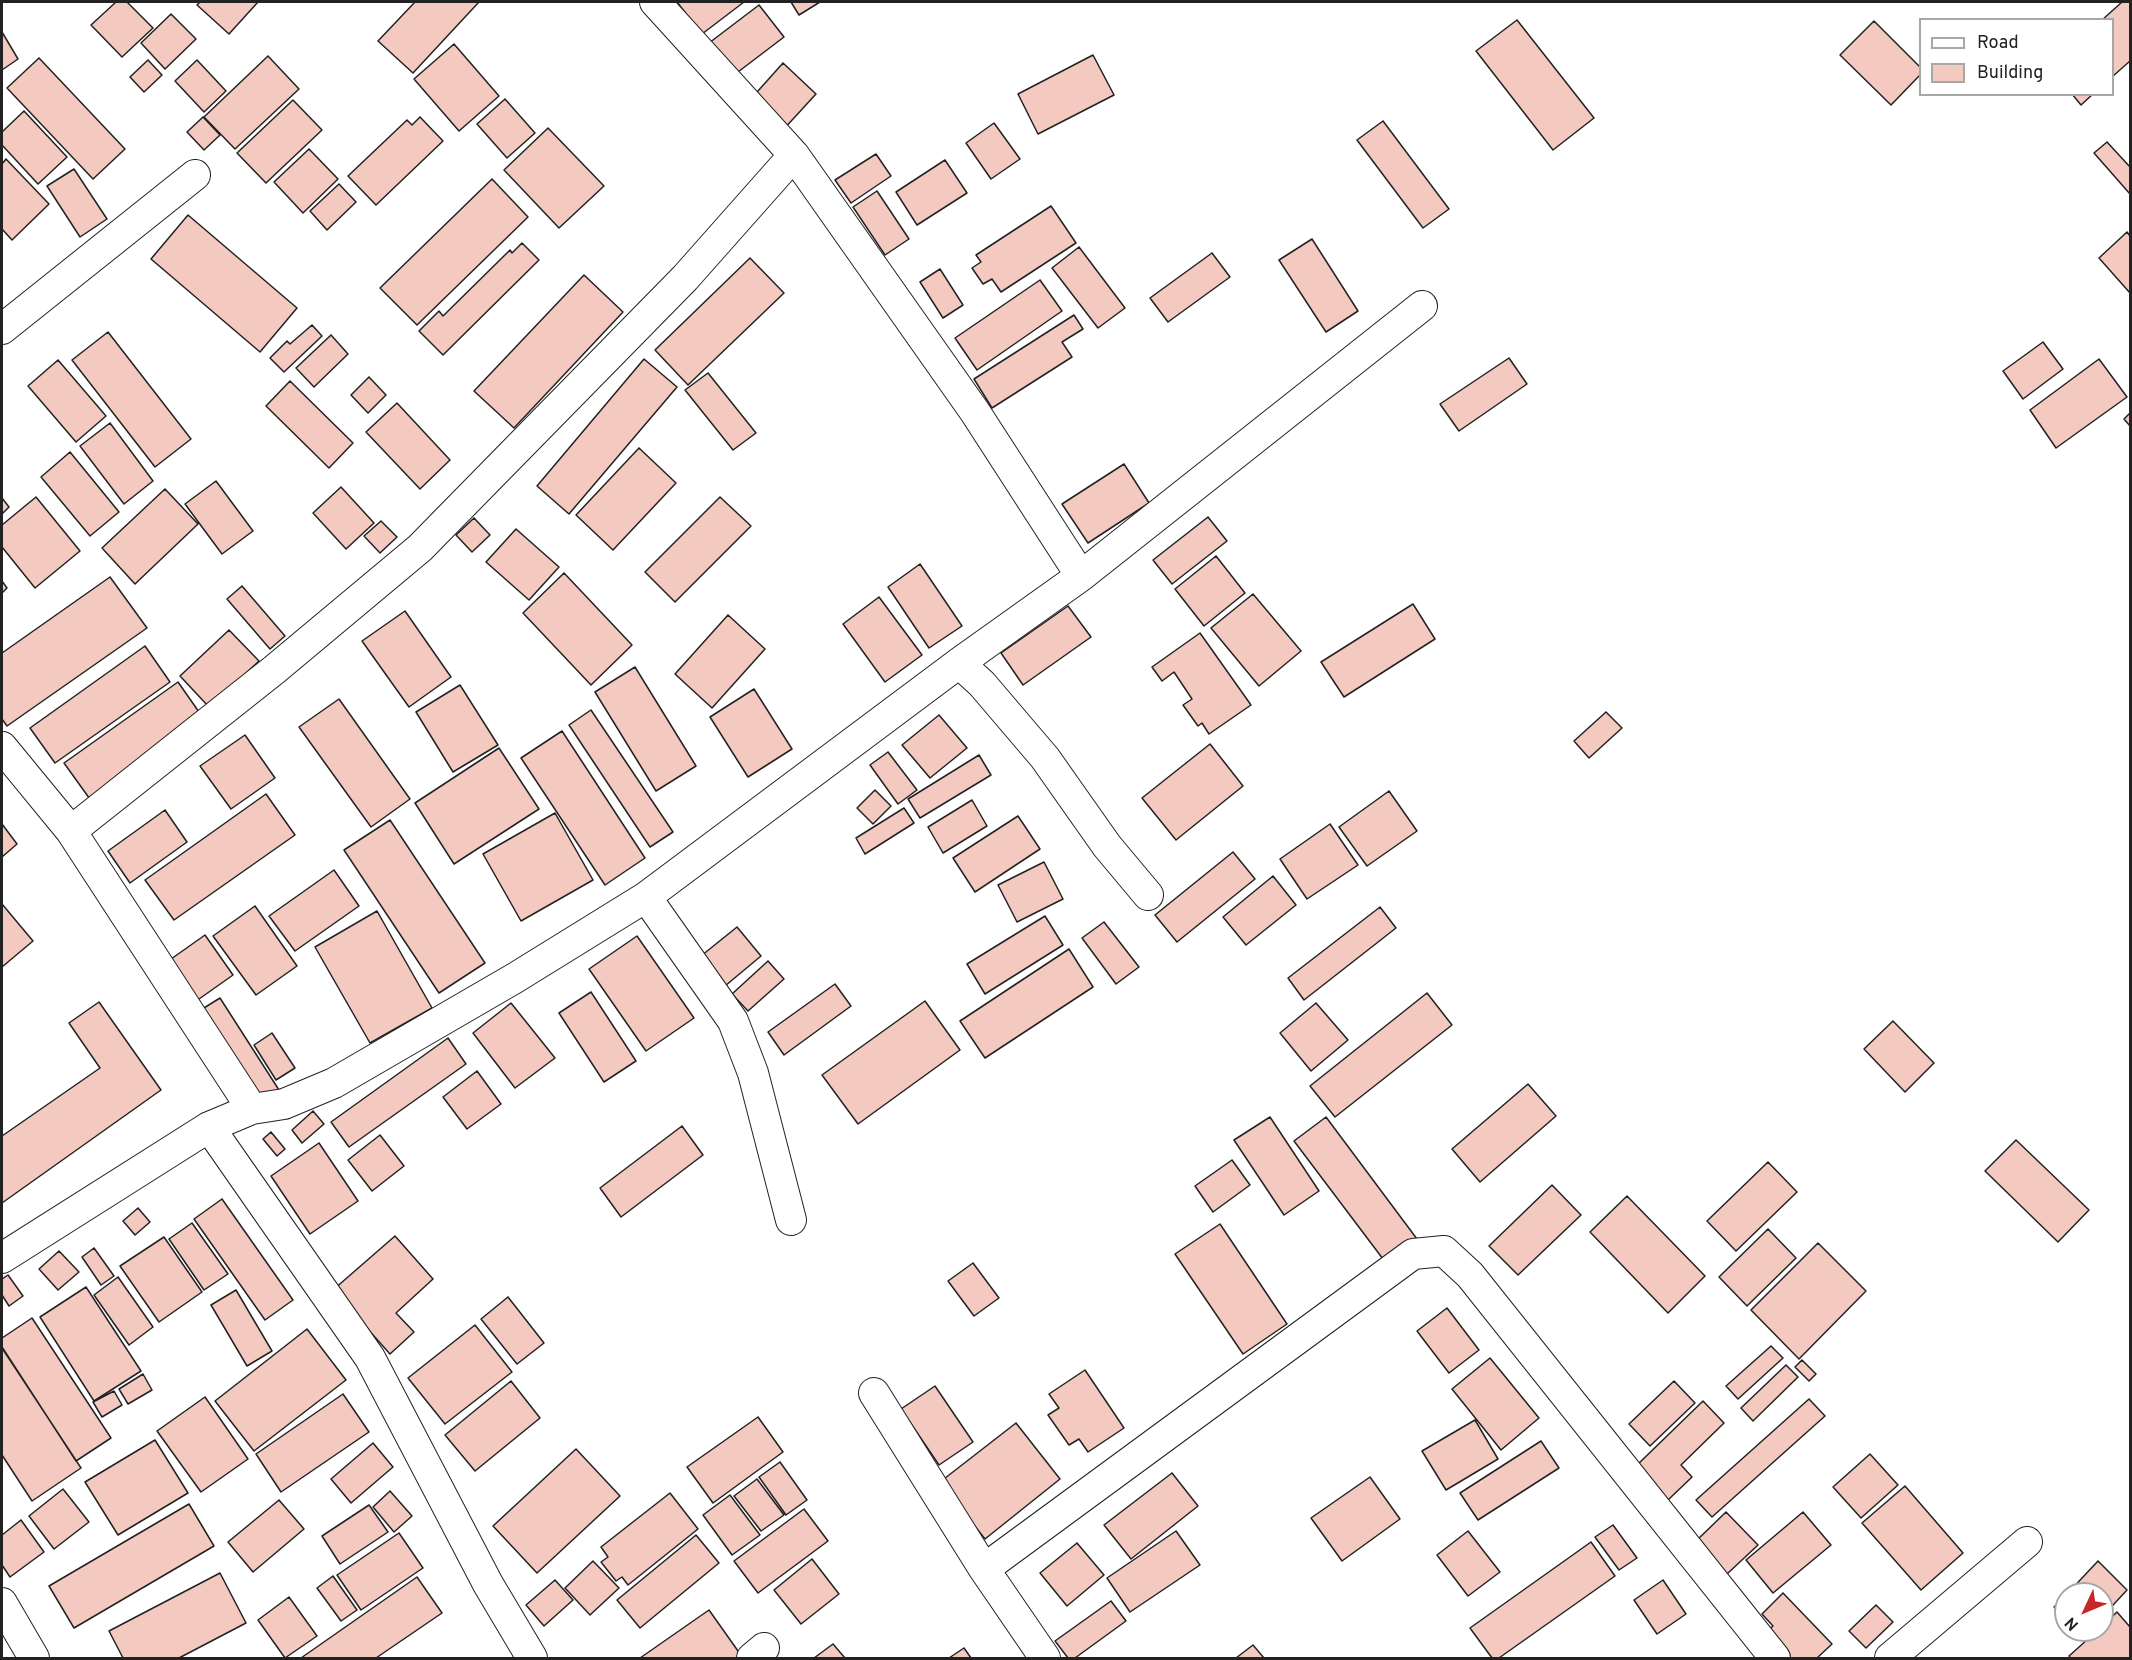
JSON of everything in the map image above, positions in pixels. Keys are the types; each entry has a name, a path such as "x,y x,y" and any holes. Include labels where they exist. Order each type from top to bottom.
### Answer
{"street":[{"path":"655,2 794,155 975,412 1081,576"},
{"path":"71,831 274,670 420,548 685,278 794,155"},
{"path":"2,329 195,175"},
{"path":"2,1258 209,1127 252,1109 284,1104 334,1083 514,978 645,897 959,663 1081,576 1422,306"},
{"path":"959,663 982,684 1045,758 1107,846 1148,895"},
{"path":"2,747 71,831 252,1109"},
{"path":"645,897 733,1022 753,1073 791,1220"},
{"path":"209,1127 370,1358 488,1584 532,1659"},
{"path":"984,1569 1413,1254 1444,1251 1470,1275 1775,1659"},
{"path":"874,1393 984,1569 1045,1659"},
{"path":"1890,1659 2027,1542"},
{"path":"2,1603 34,1659"}],"building":[{"path":"116,2 127,2 153,28 122,57 91,25"},
{"path":"200,2 258,2 229,34 197,5"},
{"path":"415,2 479,2 413,73 378,41"},
{"path":"677,2 744,2 702,34"},
{"path":"791,2 820,2 799,15"},
{"path":"2122,2 2130,2 2130,61 2114,75 2114,18 2104,18"},
{"path":"759,5 784,37 734,75 709,43"},
{"path":"171,14 196,39 165,69 141,43"},
{"path":"1517,20 1594,118 1553,150 1476,51"},
{"path":"1874,21 1919,66 1919,76 1891,105 1840,55"},
{"path":"2,32 18,59 2,70"},
{"path":"454,44 499,96 459,131 414,79"},
{"path":"1093,55 1114,95 1038,134 1018,94"},
{"path":"268,56 299,89 235,149 204,117"},
{"path":"39,58 125,149 93,179 7,88"},
{"path":"148,60 162,75 144,92 130,77"},
{"path":"197,60 226,91 204,112 175,81"},
{"path":"783,63 816,94 782,131 749,101"},
{"path":"2074,96 2091,96 2081,105"},
{"path":"505,99 535,133 507,158 477,124"},
{"path":"293,100 322,130 266,183 237,153"},
{"path":"24,111 67,157 38,184 2,145 2,132"},
{"path":"203,117 220,135 204,150 187,132"},
{"path":"420,117 443,141 376,205 348,176 407,120 412,125"},
{"path":"1383,121 1449,209 1423,228 1357,140"},
{"path":"994,123 1020,159 991,179 966,143"},
{"path":"548,128 604,186 559,228 504,170"},
{"path":"2107,142 2130,167 2130,194 2094,153"},
{"path":"309,149 338,179 303,213 274,182"},
{"path":"876,154 891,176 851,203 835,180"},
{"path":"6,159 49,204 12,240 2,229 2,164"},
{"path":"945,160 967,193 917,225 896,192"},
{"path":"74,169 107,219 80,237 47,186"},
{"path":"492,179 528,217 417,325 380,288"},
{"path":"339,184 356,202 327,230 310,211"},
{"path":"877,191 909,239 885,255 853,207"},
{"path":"1051,206 1076,243 1001,292 992,279 983,284 972,268 981,262 976,255"},
{"path":"188,215 297,308 260,352 151,259"},
{"path":"2127,232 2130,236 2130,293 2099,258"},
{"path":"1312,239 1358,311 1326,332 1279,260"},
{"path":"522,243 539,260 443,355 419,331 439,311 443,316 510,250 512,253"},
{"path":"1079,247 1125,308 1098,328 1052,268"},
{"path":"1212,253 1230,277 1168,322 1150,298"},
{"path":"750,258 784,293 688,385 655,350"},
{"path":"940,269 963,305 943,318 920,282"},
{"path":"584,275 623,312 514,428 474,391"},
{"path":"1040,280 1062,311 977,370 955,338"},
{"path":"1074,315 1083,329 1062,342 1072,357 992,408 974,379"},
{"path":"312,325 322,336 284,372 270,358 287,341 290,344"},
{"path":"108,332 191,439 155,467 72,360"},
{"path":"331,335 348,354 314,387 296,368"},
{"path":"2043,342 2063,369 2023,399 2003,371"},
{"path":"1509,358 1527,384 1459,431 1440,404"},
{"path":"644,359 677,387 569,514 537,486"},
{"path":"2099,359 2127,397 2056,448 2030,410"},
{"path":"58,360 106,416 76,442 28,386"},
{"path":"708,373 756,433 733,450 685,390"},
{"path":"369,377 386,395 368,413 351,395"},
{"path":"290,381 353,443 329,468 266,406"},
{"path":"397,403 450,460 420,489 366,432"},
{"path":"2130,413 2130,426 2124,419"},
{"path":"110,423 153,481 124,504 80,446"},
{"path":"639,448 676,483 613,550 576,515"},
{"path":"70,452 119,512 90,536 41,477"},
{"path":"1124,464 1149,503 1088,543 1062,504"},
{"path":"216,481 253,531 222,554 185,504"},
{"path":"341,487 374,523 346,549 313,513"},
{"path":"165,489 198,524 135,584 102,548"},
{"path":"36,497 80,551 35,588 2,547 2,525"},
{"path":"720,497 751,526 675,602 645,572"},
{"path":"2,498 9,507 2,514"},
{"path":"1208,517 1227,541 1172,584 1153,560"},
{"path":"474,518 490,535 472,552 456,535"},
{"path":"381,521 397,537 380,553 364,536"},
{"path":"516,529 559,567 529,600 486,562"},
{"path":"1216,556 1245,593 1204,626 1175,589"},
{"path":"920,564 962,626 929,648 888,587"},
{"path":"564,573 632,645 591,685 523,613"},
{"path":"110,577 147,628 7,726 2,719 2,653"},
{"path":"2,581 7,588 2,593"},
{"path":"242,586 285,636 270,649 227,599"},
{"path":"1253,594 1301,651 1259,686 1211,628"},
{"path":"879,597 922,655 885,682 843,624"},
{"path":"1413,604 1435,639 1344,697 1321,662"},
{"path":"1068,606 1091,637 1023,685 1001,653"},
{"path":"405,611 451,677 409,707 362,641"},
{"path":"728,615 765,649 712,708 675,674"},
{"path":"229,630 259,661 209,707 180,676"},
{"path":"1200,633 1251,705 1209,734 1202,723 1198,726 1183,705 1192,699 1174,672 1162,681 1152,667"},
{"path":"145,646 170,682 55,763 30,728"},
{"path":"635,667 696,766 656,791 595,692"},
{"path":"178,682 206,722 92,802 64,763"},
{"path":"460,685 498,745 453,772 416,712"},
{"path":"754,689 792,749 748,777 710,717"},
{"path":"339,699 410,799 371,827 299,727"},
{"path":"591,710 673,832 650,847 569,725"},
{"path":"1606,712 1622,728 1589,758 1574,741"},
{"path":"939,715 967,748 930,778 902,745"},
{"path":"562,731 645,858 605,885 521,758"},
{"path":"245,735 275,778 231,809 200,766"},
{"path":"1210,744 1243,786 1176,840 1142,798"},
{"path":"499,748 539,809 454,864 415,803"},
{"path":"888,752 917,790 898,804 870,765"},
{"path":"979,755 991,775 920,818 908,799"},
{"path":"875,790 891,806 873,824 857,808"},
{"path":"1389,791 1417,831 1367,866 1339,827"},
{"path":"266,794 295,835 174,920 145,880"},
{"path":"972,800 987,826 943,853 928,827"},
{"path":"904,808 914,823 865,854 856,838"},
{"path":"165,810 187,842 130,883 108,851"},
{"path":"555,813 593,880 521,921 483,854"},
{"path":"1018,816 1040,849 975,892 953,858"},
{"path":"390,820 485,963 439,993 344,850"},
{"path":"2,824 17,844 2,857"},
{"path":"1330,824 1358,865 1307,899 1280,859"},
{"path":"1233,852 1255,879 1177,942 1155,915"},
{"path":"1044,862 1063,899 1017,922 998,885"},
{"path":"334,870 359,906 295,951 269,916"},
{"path":"1273,876 1296,905 1246,945 1223,917"},
{"path":"2,904 33,941 2,967"},
{"path":"255,906 297,966 256,995 213,936"},
{"path":"1380,907 1396,928 1304,1000 1288,978"},
{"path":"377,911 432,1008 370,1043 315,947"},
{"path":"1045,916 1063,945 985,994 967,964"},
{"path":"1104,922 1139,967 1116,984 1082,938"},
{"path":"737,927 761,956 725,986 701,956"},
{"path":"205,935 233,975 192,1004 164,964"},
{"path":"637,936 694,1018 646,1051 589,969"},
{"path":"1069,949 1093,987 985,1058 960,1021"},
{"path":"768,961 784,979 748,1011 732,994"},
{"path":"835,984 851,1006 784,1055 768,1032"},
{"path":"591,992 636,1061 604,1082 559,1013"},
{"path":"1427,993 1452,1025 1335,1117 1310,1086"},
{"path":"220,998 279,1090 258,1104 199,1011"},
{"path":"925,1001 960,1050 858,1124 822,1075"},
{"path":"99,1002 161,1090 2,1203 2,1136 100,1068 69,1023"},
{"path":"511,1003 555,1058 515,1088 473,1033"},
{"path":"1316,1003 1348,1040 1311,1071 1280,1033"},
{"path":"1893,1021 1934,1063 1905,1092 1864,1049"},
{"path":"272,1033 295,1068 276,1080 254,1045"},
{"path":"448,1038 466,1064 349,1147 331,1122"},
{"path":"477,1071 501,1104 467,1129 443,1097"},
{"path":"1528,1084 1556,1116 1480,1182 1452,1149"},
{"path":"313,1111 324,1124 302,1143 292,1130"},
{"path":"1270,1117 1319,1191 1284,1215 1234,1140"},
{"path":"1326,1117 1417,1239 1386,1263 1294,1141"},
{"path":"682,1126 703,1155 621,1217 600,1188"},
{"path":"271,1132 285,1149 277,1156 263,1139"},
{"path":"380,1135 404,1166 372,1191 348,1160"},
{"path":"2016,1140 2089,1210 2058,1242 1985,1171"},
{"path":"319,1143 358,1201 310,1234 271,1176"},
{"path":"1232,1160 1250,1185 1213,1212 1195,1186"},
{"path":"1768,1162 1797,1192 1736,1251 1707,1221"},
{"path":"1552,1185 1581,1215 1518,1275 1489,1246"},
{"path":"1627,1196 1705,1276 1668,1313 1590,1232"},
{"path":"222,1199 293,1300 265,1320 194,1219"},
{"path":"138,1208 150,1222 135,1235 123,1221"},
{"path":"192,1223 228,1274 204,1290 169,1239"},
{"path":"1220,1224 1287,1324 1243,1354 1175,1254"},
{"path":"1768,1229 1796,1258 1747,1306 1719,1277"},
{"path":"395,1236 433,1279 396,1313 414,1332 390,1354 333,1290"},
{"path":"164,1237 202,1292 159,1322 120,1266"},
{"path":"1818,1243 1866,1291 1799,1359 1751,1310"},
{"path":"94,1248 114,1276 101,1285 82,1257"},
{"path":"59,1251 79,1272 58,1290 39,1269"},
{"path":"973,1263 999,1298 974,1316 948,1281"},
{"path":"8,1275 23,1296 9,1306 2,1295 2,1279"},
{"path":"118,1277 153,1327 129,1345 94,1295"},
{"path":"86,1287 141,1371 94,1401 40,1317"},
{"path":"236,1290 272,1351 247,1366 211,1305"},
{"path":"508,1297 544,1343 517,1364 481,1319"},
{"path":"1447,1308 1479,1350 1449,1373 1417,1331"},
{"path":"32,1318 111,1438 76,1461 2,1347 2,1338"},
{"path":"475,1325 512,1372 445,1424 408,1378"},
{"path":"307,1329 346,1380 254,1451 215,1401"},
{"path":"1771,1346 1783,1358 1738,1399 1726,1386"},
{"path":"2,1348 81,1468 32,1501 2,1455"},
{"path":"1490,1358 1539,1418 1501,1450 1452,1389"},
{"path":"1802,1360 1816,1374 1809,1381 1795,1367"},
{"path":"1786,1365 1798,1377 1753,1421 1741,1408"},
{"path":"1085,1370 1124,1428 1088,1452 1079,1439 1069,1445 1048,1415 1059,1408 1049,1394"},
{"path":"143,1374 152,1390 128,1404 119,1389"},
{"path":"511,1381 540,1418 475,1471 445,1435"},
{"path":"1674,1381 1695,1403 1650,1446 1629,1424"},
{"path":"935,1386 973,1442 939,1465 901,1409"},
{"path":"114,1391 122,1405 102,1417 93,1402"},
{"path":"343,1394 369,1432 281,1492 256,1454"},
{"path":"205,1397 248,1459 201,1492 157,1431"},
{"path":"1809,1399 1825,1416 1712,1517 1696,1500"},
{"path":"1703,1401 1724,1423 1681,1465 1692,1477 1668,1500 1635,1467"},
{"path":"758,1417 783,1452 713,1503 687,1467"},
{"path":"1475,1420 1498,1459 1446,1490 1422,1451"},
{"path":"1016,1423 1060,1479 985,1539 940,1482"},
{"path":"155,1440 188,1493 118,1535 85,1482"},
{"path":"1541,1441 1559,1468 1478,1520 1460,1493"},
{"path":"373,1443 393,1467 351,1503 331,1479"},
{"path":"576,1449 620,1496 537,1573 493,1526"},
{"path":"1870,1454 1898,1485 1861,1518 1833,1487"},
{"path":"780,1462 807,1500 786,1515 759,1477"},
{"path":"1172,1473 1198,1506 1131,1559 1104,1525"},
{"path":"1370,1477 1400,1519 1342,1561 1311,1518"},
{"path":"757,1479 784,1515 761,1531 734,1496"},
{"path":"1905,1486 1963,1553 1921,1590 1862,1523"},
{"path":"63,1489 89,1522 54,1549 29,1516"},
{"path":"390,1491 412,1516 394,1532 373,1507"},
{"path":"670,1493 698,1529 628,1585 622,1577 616,1581 601,1562 608,1557 601,1547"},
{"path":"730,1495 760,1535 732,1555 703,1515"},
{"path":"279,1500 304,1529 253,1572 228,1542"},
{"path":"189,1504 214,1546 74,1628 49,1586"},
{"path":"369,1505 388,1532 340,1564 322,1536"},
{"path":"804,1509 828,1541 758,1593 734,1561"},
{"path":"1726,1512 1758,1545 1727,1574 1695,1542"},
{"path":"1803,1512 1831,1545 1773,1593 1746,1560"},
{"path":"21,1520 44,1552 10,1577 2,1565 2,1535"},
{"path":"1613,1525 1637,1558 1619,1570 1595,1537"},
{"path":"1176,1531 1200,1565 1130,1612 1107,1578"},
{"path":"1468,1531 1500,1572 1468,1596 1437,1555"},
{"path":"399,1533 423,1568 361,1610 337,1575"},
{"path":"696,1535 719,1563 640,1628 617,1600"},
{"path":"1591,1542 1615,1576 1499,1658 1492,1658 1470,1628"},
{"path":"1077,1543 1104,1575 1067,1606 1040,1573"},
{"path":"812,1559 839,1594 801,1624 774,1590"},
{"path":"593,1561 619,1588 590,1615 565,1588"},
{"path":"2098,1561 2127,1590 2114,1604 2114,1582 2078,1582"},
{"path":"220,1573 246,1623 179,1658 123,1658 109,1631"},
{"path":"333,1576 357,1610 341,1621 317,1588"},
{"path":"417,1577 442,1613 376,1658 301,1658"},
{"path":"555,1580 573,1600 544,1626 526,1605"},
{"path":"1663,1580 1686,1614 1657,1634 1634,1600"},
{"path":"1783,1593 1832,1644 1817,1658 1788,1658 1764,1634 1773,1626 1762,1614"},
{"path":"289,1597 317,1636 285,1658 258,1620"},
{"path":"1111,1601 1126,1621 1075,1658 1068,1658 1055,1641"},
{"path":"1876,1605 1893,1622 1866,1648 1849,1631"},
{"path":"709,1610 743,1658 640,1658"},
{"path":"2117,1612 2130,1627 2130,1658 2071,1658 2069,1656 2085,1642 2114,1642 2114,1615"},
{"path":"833,1644 845,1658 814,1658"},
{"path":"1253,1645 1264,1658 1236,1658"},
{"path":"964,1648 971,1658 949,1658"}]}
